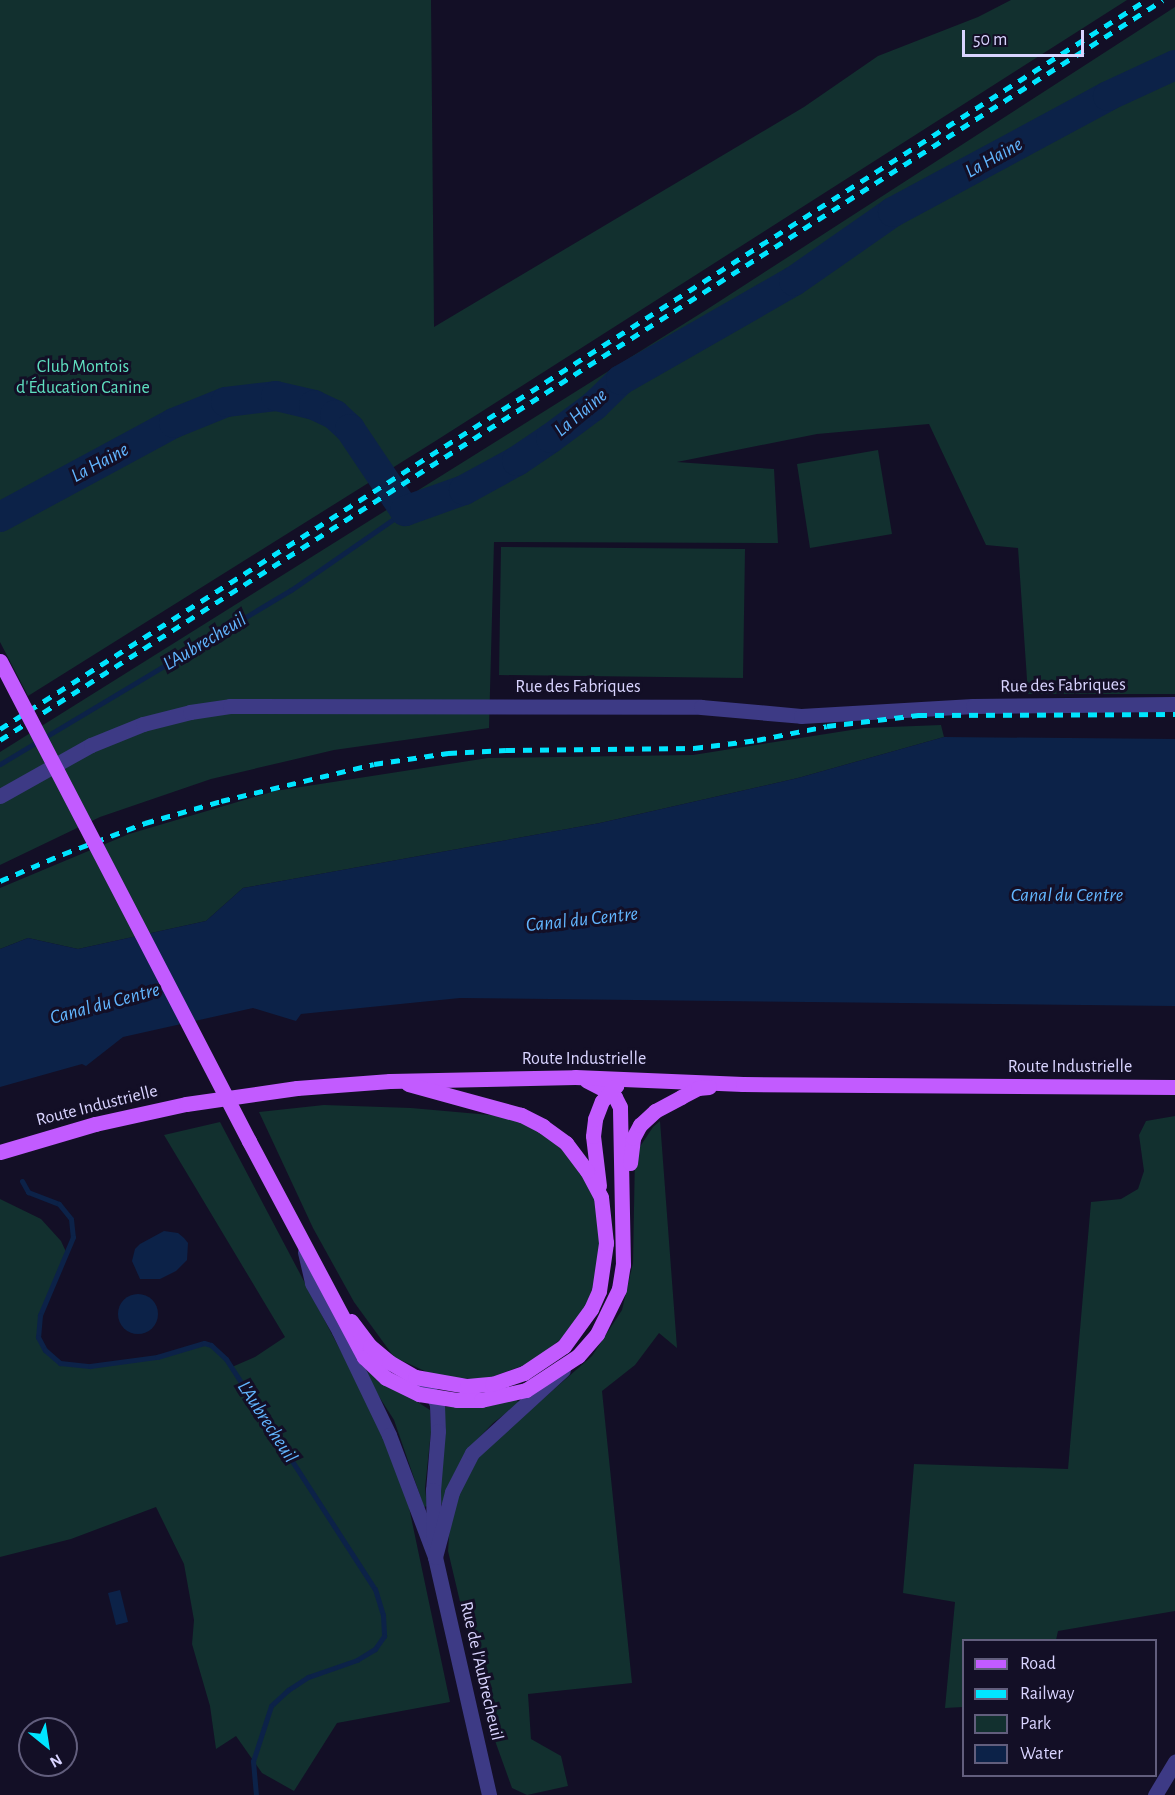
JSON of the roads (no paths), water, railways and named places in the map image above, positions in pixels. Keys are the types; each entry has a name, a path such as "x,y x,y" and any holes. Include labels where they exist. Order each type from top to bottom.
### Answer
{"main road":[{"path":"0,662 354,1342 375,1369 402,1387 434,1397 481,1400 506,1395 536,1384 570,1362 597,1334 611,1310 619,1289 623,1265 630,1155 633,1138 640,1125 655,1111 698,1088 743,1084"},
{"path":"576,1077 615,1097 621,1118 623,1265"},
{"name":"Route Industrielle","path":"0,1152 95,1124 186,1104 297,1088 390,1081 576,1077 743,1084 1175,1088"},
{"path":"325,1287 370,1346 389,1362 416,1377 467,1386 492,1384 524,1373 564,1346 591,1309 599,1291 606,1243 606,1223 594,1136 595,1119 602,1101 609,1092 629,1078"},
{"path":"390,1081 502,1108 543,1126 566,1143 578,1157 601,1197"}],"street":[{"name":"Rue des Fabriques","path":"0,796 92,745 143,724 190,712 230,706 701,707 801,716 973,706 1175,704"},
{"path":"305,1249 312,1283 339,1331 389,1435 435,1557"},
{"path":"435,1557 452,1492 472,1453 570,1362"},
{"path":"416,1377 434,1397 438,1431 433,1490 435,1557"},
{"name":"Rue de l'Aubrecheuil","path":"435,1557 489,1795"},
{"path":"1155,1795 1175,1762"}],"water":[{"name":"Canal du Centre","path":"944,737 1175,739 1175,1006 460,998 301,1014 296,1021 253,1008 123,1037 86,1066 82,1064 0,1087 0,949 28,938 78,949 206,921 243,888 600,823 798,778"},
{"path":"164,1231 178,1233 188,1243 187,1260 176,1271 160,1279 140,1279 132,1261 135,1249"},
{"path":"138,1294 152,1300 158,1314 152,1328 138,1334 124,1328 118,1314 124,1300"},
{"path":"120,1590 128,1622 116,1625 108,1593"}],"waterway":[{"name":"La Haine","path":"0,517 174,423 226,402 276,396 314,405 335,415 350,429 405,511 464,490 517,461 551,438 594,406 621,380 794,281 893,212 1108,96 1175,65"},
{"name":"L'Aubrecheuil","path":"0,764 291,590 405,511"},
{"name":"L'Aubrecheuil","path":"22,1181 28,1192 59,1204 71,1219 73,1237 40,1315 38,1337 45,1350 60,1363 90,1366 157,1357 204,1343 211,1345 226,1359 375,1589 383,1615 384,1636 375,1649 357,1660 308,1677 288,1690 271,1706 253,1761 256,1795"}],"railway":[{"path":"0,729 1146,0"},
{"path":"0,740 1163,0"},
{"path":"0,881 145,823 221,801 374,764 448,753 506,750 694,748 757,740 827,726 918,715 1175,714"}],"park label":[{"name":"Club Montois d'Éducation Canine","path":"83,378"}]}
